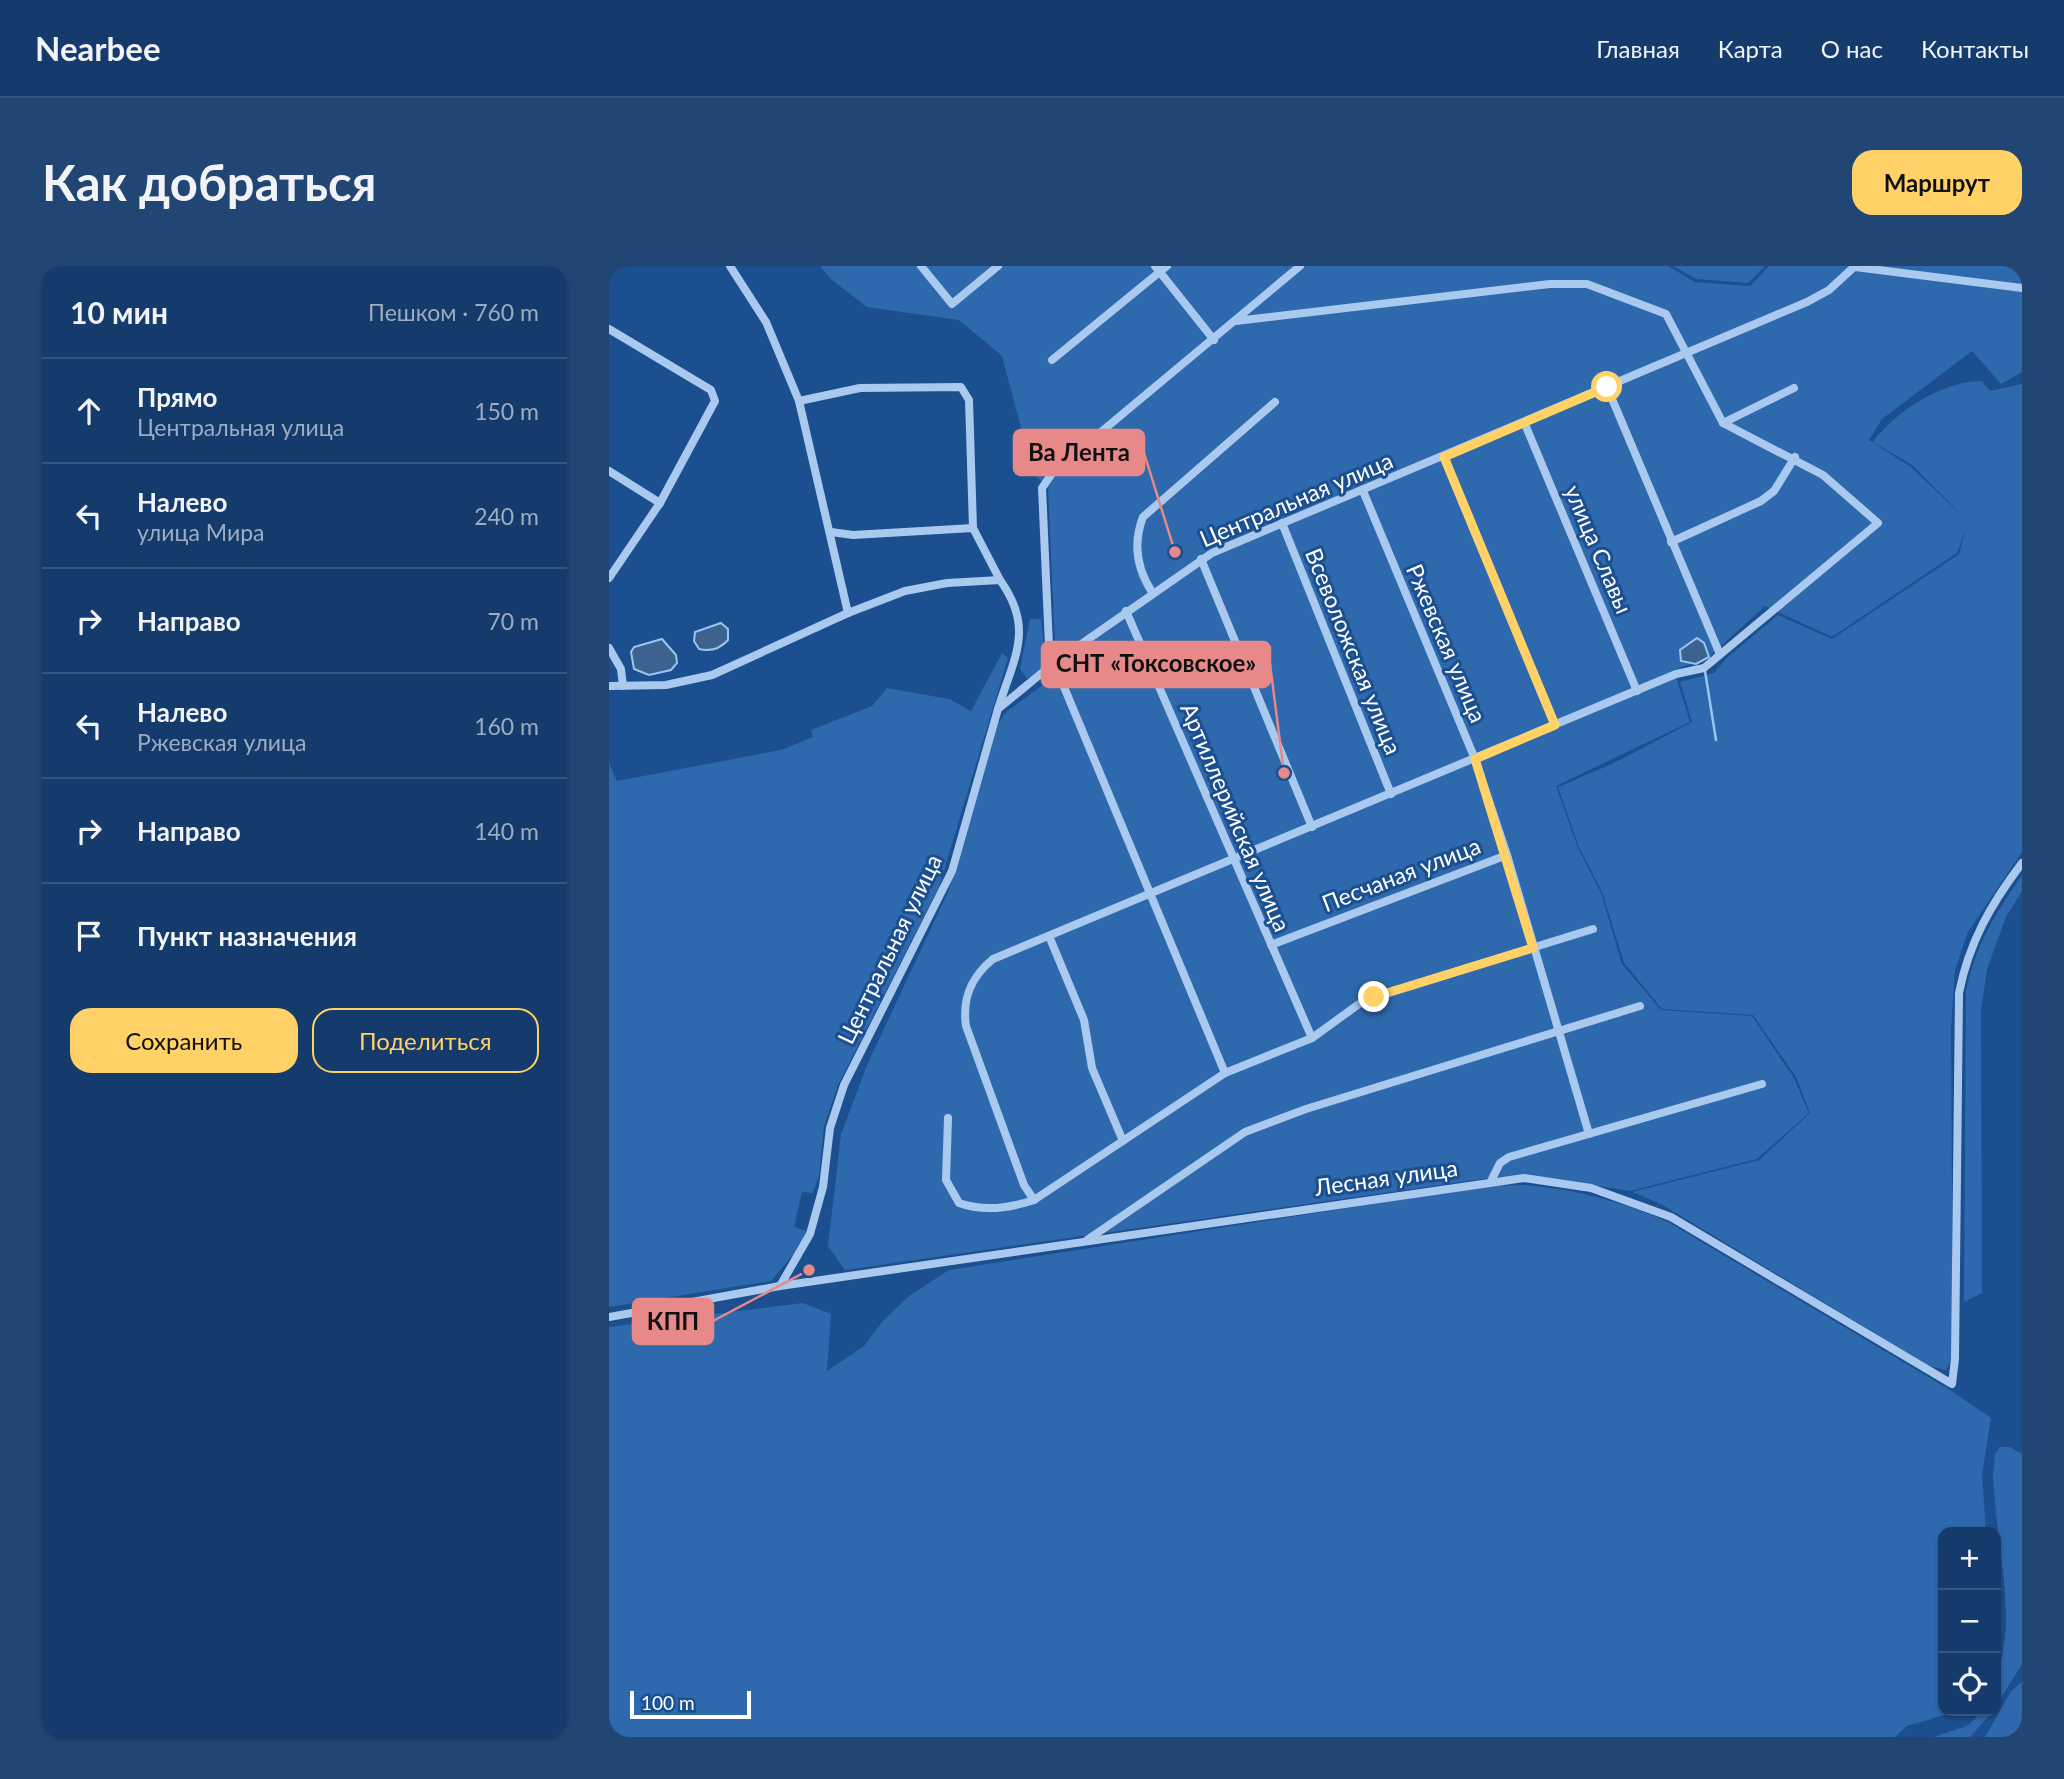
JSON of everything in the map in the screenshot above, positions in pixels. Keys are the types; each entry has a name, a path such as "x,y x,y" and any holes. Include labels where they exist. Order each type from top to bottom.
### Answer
{"street":[{"path":"730,266 766,323 799,401 848,613"},
{"path":"921,266 952,304 998,266"},
{"path":"1225,1073 1054,663 1049,633 1042,488 1046,479 1300,266"},
{"path":"1855,266 2022,288"},
{"name":"Центральная улица","path":"780,1286 810,1234 823,1187 830,1128 844,1085 952,871 998,709 1054,663 1201,559 1807,302 1829,290 1855,266"},
{"path":"1052,360 1160,268 1214,340"},
{"path":"1034,1200 1024,1185 966,1026 966,995 978,971 993,959 1676,674 1704,668 1719,652 1878,523 1842,488 1795,457 1723,423 1666,314 1587,284 1550,284 1236,321"},
{"path":"609,329 714,395 714,407 660,503 609,578"},
{"path":"799,401 860,388 961,387 969,400 973,528 1000,580 1015,602 1021,625 998,709"},
{"path":"1607,387 1719,652"},
{"path":"1723,423 1794,388"},
{"path":"1152,592 1140,565 1137,547 1137,532 1143,517 1275,402"},
{"name":"улица Славы","path":"1524,422 1637,691"},
{"path":"1444,457 1555,725"},
{"path":"1671,542 1761,501 1774,491 1795,457"},
{"path":"609,471 660,503"},
{"name":"Ржевская улица","path":"1363,491 1475,759 1507,855 1589,1134"},
{"name":"Всеволожская улица","path":"1282,523 1391,794"},
{"path":"831,533 865,534 973,528"},
{"path":"1201,559 1313,827"},
{"path":"609,686 666,685 712,675 848,613 905,591 947,583 1000,580"},
{"name":"Артиллерийская улица","path":"1126,611 1312,1038"},
{"path":"609,648 621,670 623,686"},
{"name":"Песчаная улица","path":"1271,945 1507,855"},
{"name":"Лесная улица","path":"609,1317 780,1286 1524,1178 1591,1188 1671,1217 1952,1384 1955,1359 1959,993 1975,936 1992,904 2022,863"},
{"path":"948,1118 946,1180 960,1203 974,1208 996,1208 1034,1200 1225,1073 1312,1038 1359,1004 1593,929"},
{"path":"1049,936 1084,1020 1092,1068 1123,1141"},
{"path":"1087,1240 1245,1132 1306,1110 1640,1006"},
{"path":"1491,1181 1494,1170 1509,1157 1762,1084"}],"shaded area":[{"path":"820,266 1668,266 1695,282 1750,286 1769,266 2022,266 2022,372 2001,384 1972,351 1882,419 1869,440 1911,467 1969,522 1912,465 1873,442 1907,409 1951,386 1981,381 1990,391 2022,384 2022,852 1968,932 1955,970 1951,1029 1953,1356 1946,1370 1929,1366 1661,1204 1632,1192 1759,1160 1810,1113 1796,1077 1753,1015 1662,1009 1624,963 1602,892 1579,847 1558,787 1614,763 1692,722 1680,682 1714,673 1728,657 1778,615 1832,639 1959,554 1966,528 1957,553 1832,637 1765,606 1709,657 1674,670 1690,722 1556,786 1578,848 1601,893 1622,964 1661,1010 1752,1016 1794,1078 1809,1113 1757,1159 1630,1191 1535,1176 1489,1178 845,1270 828,1246 841,1134 867,1065 948,892 998,724 1006,712 1066,668 1055,642 1048,488 1033,473 1002,356 959,320 867,307 832,280"},
{"path":"1673,266 1765,266 1748,283 1696,279"},
{"path":"1030,619 1041,619 1046,667 1027,679 1020,669"},
{"path":"721,623 728,629 728,640 715,649 699,649 694,641 695,632"},
{"path":"1697,638 1704,643 1709,657 1696,664 1681,661 1680,650"},
{"path":"662,639 676,655 677,663 671,670 649,675 634,669 631,652 634,647"},
{"path":"1002,653 1008,658 939,887 838,1085 824,1126 819,1175 813,1193 802,1192 794,1227 807,1231 798,1249 771,1281 609,1307 609,763 617,781 781,750 813,737 811,730 872,706 887,688 949,699 971,711"},
{"path":"2022,875 2022,891 2006,917 1987,969 1981,1011 1982,1293 1964,1302 1966,991 1975,959 1988,930"},
{"path":"1523,1185 1597,1197 1668,1222 1950,1390 1991,1418 1982,1474 1986,1527 1938,1527 1938,1716 1941,1716 1907,1726 1895,1737 609,1737 609,1327 803,1303 831,1314 827,1371 864,1346 882,1322 909,1296 949,1270 1490,1186"},
{"path":"2000,1447 2010,1447 2022,1454 2022,1664 2001,1698 2001,1664 2006,1622 2001,1527 1998,1527 1993,1475 1995,1454"},
{"path":"2022,1682 2022,1737 1985,1737 1997,1716 2001,1716 2001,1709 2011,1691"},
{"path":"1978,1716 1989,1716 1970,1737 1934,1737 1967,1726"}],"waterway":[{"path":"1705,671 1716,740"}],"place":[{"name":"Ва Лента","path":"1175,552"},
{"name":"СНТ «Токсовское»","path":"1284,773"},
{"name":"КПП","path":"809,1270"}],"route":[{"path":"1374,997 1533,948 1507,855 1475,759 1555,725 1444,457 1607,387"}]}
